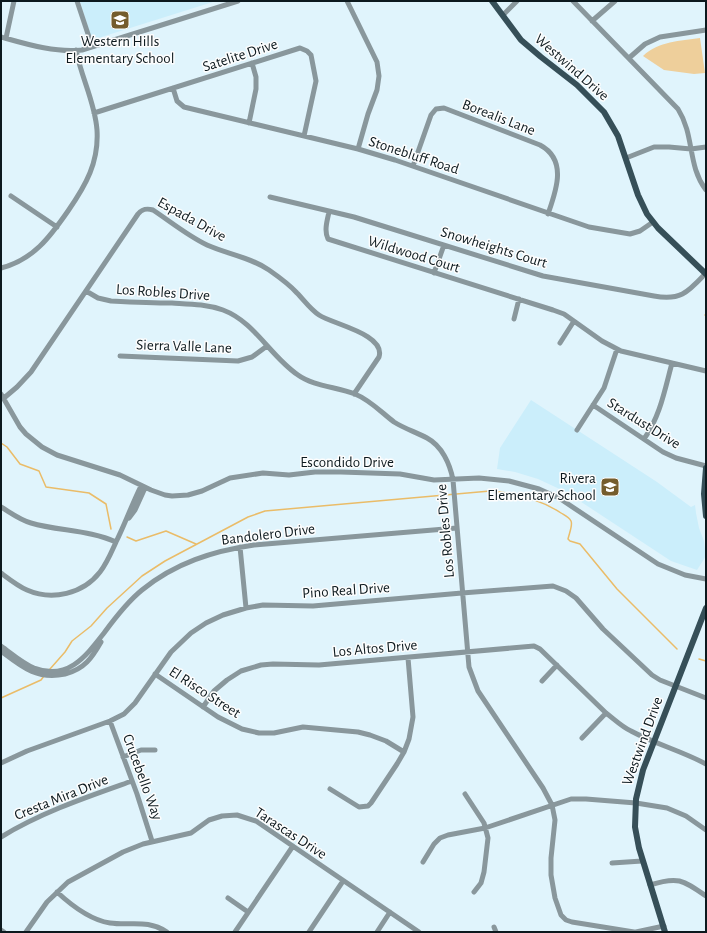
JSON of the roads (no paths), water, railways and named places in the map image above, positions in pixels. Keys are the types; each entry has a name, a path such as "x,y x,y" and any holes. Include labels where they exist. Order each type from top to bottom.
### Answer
{"main road":[{"name":"Westwind Drive","path":"492,1 514,30 532,50 577,85 604,112 618,136 640,201 653,222 706,274"},
{"path":"706,467 704,484 706,516"},
{"name":"Westwind Drive","path":"664,929 642,860 636,833 636,803 638,786 706,608"}],"street":[{"path":"14,1 3,37 47,48 76,50 238,1"},
{"path":"77,1 92,46"},
{"path":"347,1 377,62 379,76 377,90 358,149"},
{"path":"502,15 517,1"},
{"path":"572,1 678,109 686,122 696,173 706,190"},
{"path":"592,21 615,1"},
{"path":"629,58 645,44 660,37 706,30"},
{"name":"Satelite Drive","path":"94,113 298,48 304,49 310,53 316,81 304,136"},
{"path":"1,268 28,257 44,244 82,190 91,173 97,140 94,113 76,50"},
{"path":"249,123 256,88 256,77 252,63"},
{"name":"Stonebluff Road","path":"173,88 177,100 184,107 358,149 413,166 583,226 627,234 640,231 653,222"},
{"name":"Borealis Lane","path":"413,166 431,115 436,109 444,108 540,145 549,151 554,160 558,179 557,187 548,214"},
{"path":"626,158 654,147 691,149 706,147"},
{"path":"11,196 57,227"},
{"name":"Snowheights Court","path":"270,197 354,217 543,276 662,298 675,297 689,291 706,274"},
{"name":"Espada Drive","path":"2,396 17,388 31,372 138,214 144,209 153,210 207,245 249,259 270,270 283,280 319,315 330,321 353,328 376,344 380,350 379,357 354,394"},
{"name":"Wildwood Court","path":"329,212 326,230 328,240 564,314 602,341 627,353 706,371"},
{"path":"434,273 444,245"},
{"name":"Los Robles Drive","path":"86,292 98,298 111,301 192,304 215,308 236,317 245,323 290,369 300,377 308,381 354,394 378,408 401,426 434,443 450,465 453,480 469,667 478,691 552,805 555,820 551,858 551,875 555,898 561,915 566,920 572,922 635,932 664,929"},
{"path":"514,319 519,299"},
{"path":"560,343 574,322"},
{"name":"Sierra Valle Lane","path":"120,356 238,361 252,357 268,346"},
{"path":"577,430 604,388 617,349"},
{"path":"644,439 650,431 657,416 672,363"},
{"name":"Escondido Drive","path":"2,396 20,427 42,447 57,454 120,475 143,487 165,495 188,495 202,491 230,478 263,473 289,475 315,472 400,474 434,480 479,478 497,480 522,484 546,492 570,505 658,564 685,575 706,579"},
{"name":"Stardust Drive","path":"593,406 663,452 676,458 706,467"},
{"path":"1,573 18,585 37,593 55,595 68,593 83,587 96,576 107,561 128,518 130,509 143,487"},
{"path":"1,508 33,524 104,538 116,542"},
{"name":"Bandolero Drive","path":"1,651 30,669 51,676 75,670 108,632 108,628 119,613 134,597 154,581 174,569 202,556 240,547 457,528"},
{"path":"240,547 246,608"},
{"name":"Pino Real Drive","path":"1,763 27,751 110,721 124,714 138,699 171,652 191,633 212,620 246,608 272,605 313,606 548,586 559,588 576,598 592,617 655,677 706,698"},
{"name":"Bandolero Drive","path":"1,646 30,669"},
{"name":"Los Altos Drive","path":"203,706 214,691 227,680 241,671 261,665 319,665 534,646 540,649 606,713 629,731 679,751 706,764"},
{"path":"330,789 354,805 366,807 371,803 404,752 409,739 413,717 408,658"},
{"path":"542,680 557,665"},
{"name":"El Risco Street","path":"155,674 236,727 254,733 274,733 303,727 358,732 386,741 404,752"},
{"path":"582,738 606,713"},
{"name":"Crucebello Way","path":"110,721 152,841"},
{"path":"123,757 141,750 155,750"},
{"name":"Cresta Mira Drive","path":"1,837 22,824 52,810 132,781"},
{"path":"465,794 484,823 488,838 486,864 481,883 474,892"},
{"path":"423,862 431,848 440,838 448,835 486,828 563,801 576,799 636,803 667,808 679,812 706,830"},
{"name":"Tarascas Drive","path":"26,932 47,902 68,882 123,852 152,841 191,833 216,818 228,815 236,815 256,821 419,932"},
{"path":"235,932 293,846"},
{"path":"612,863 642,860"},
{"path":"650,885 665,880 676,880 687,883 706,896"},
{"path":"309,932 344,881"},
{"path":"57,892 65,900 97,920 112,923 143,923 157,926 167,932"},
{"path":"228,898 248,912"},
{"path":"377,932 390,912"}],"waterway":[{"path":"1,443 7,447 20,464 39,471 46,487 89,493 106,504 111,529"},
{"path":"50,669 65,652 72,641 91,626 107,608 142,576 165,561 248,517 265,511 490,491 509,493 536,500 568,517 572,525 568,539 580,544 617,589 677,649"},
{"path":"127,537 136,541 166,531 196,544"},
{"path":"699,659 706,661"},
{"path":"1,698 41,680 44,676"}],"place":[{"name":"Western Hills Elementary School","path":"120,20"},
{"name":"Rivera Elementary School","path":"610,487"}]}
